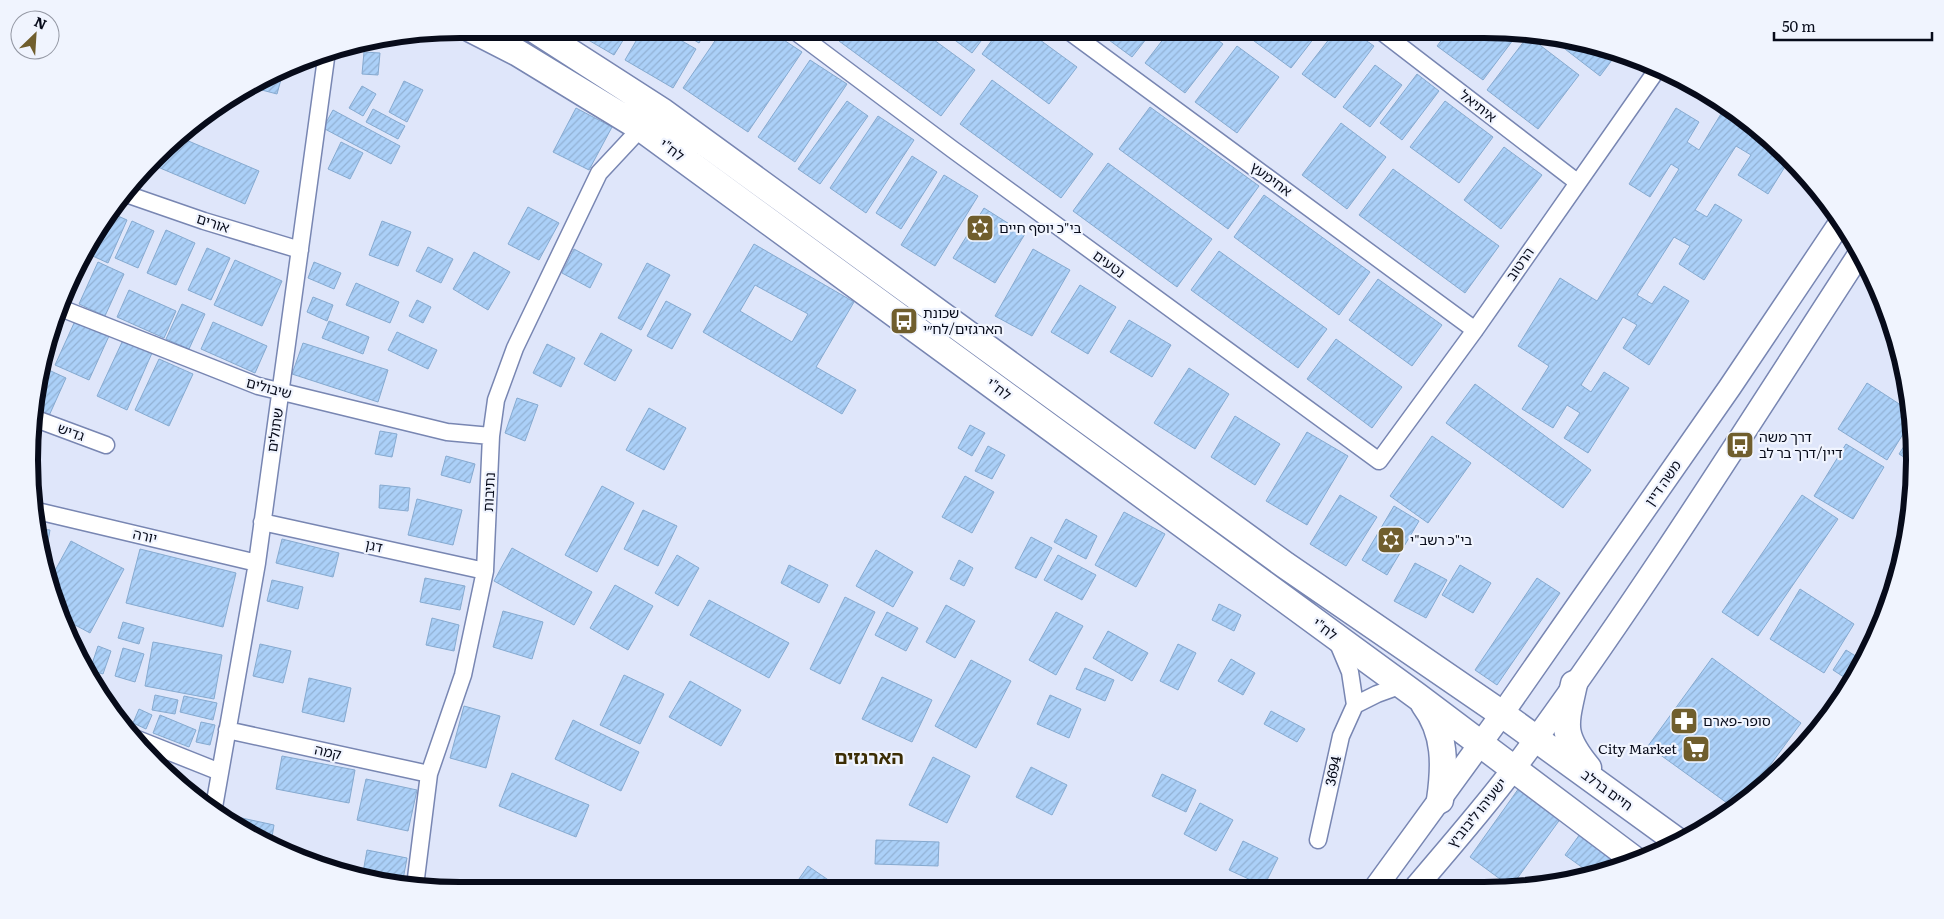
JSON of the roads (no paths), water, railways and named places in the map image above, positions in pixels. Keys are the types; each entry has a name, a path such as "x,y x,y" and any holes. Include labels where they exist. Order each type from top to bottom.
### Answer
{"main road":[{"name":"לח\"י","path":"489,38 518,52 641,128 1514,768"},
{"name":"לח\"י","path":"548,38 663,112 1285,565 1536,738"},
{"path":"1574,684 1566,733 1570,744 1580,758 1610,794"},
{"path":"1410,690 1429,710 1436,724 1443,748 1440,800"},
{"name":"חיים ברלב","path":"1536,738 1610,794 1672,837"},
{"path":"1514,768 1629,856"}],"street":[{"name":"נטעים","path":"804,38 952,150 1379,461"},
{"name":"אחימעץ","path":"1078,38 1475,330"},
{"name":"איתיאל","path":"1390,38 1576,182"},
{"name":"שתולים","path":"215,803 258,563 262,522 326,59"},
{"name":"הרטוב","path":"1379,461 1475,330 1576,182 1654,73"},
{"name":"נתיבות","path":"416,879 429,774 463,675 485,570 490,436 496,400 514,348 599,173 641,128"},
{"name":"אורים","path":"131,196 204,221 300,250"},
{"name":"משה דיין","path":"1480,743 1730,387 1837,228"},
{"path":"1536,738 1646,582 1856,260"},
{"name":"שיבולים","path":"65,310 258,386 447,432 490,436"},
{"name":"גדיש","path":"39,421 106,445"},
{"name":"יורה","path":"41,512 258,563"},
{"name":"דגן","path":"262,522 485,570"},
{"name":"3694","path":"1318,840 1341,736 1354,705 1350,672 1336,636"},
{"path":"1354,705 1377,694 1410,690"},
{"name":"קמה","path":"227,730 429,774"},
{"name":"ישעיהו ליבוביץ","path":"1420,882 1514,768 1536,738"},
{"path":"147,743 220,772"},
{"path":"1380,882 1480,743"}],"place":[{"name":"בי\"כ יוסף חיים","path":"980,228"},
{"name":"שכונת הארגזים/לח״י","path":"904,321"},
{"name":"דרך משה דיין/דרך בר לב","path":"1740,445"},
{"name":"בי\"כ רשב\"י","path":"1391,540"},
{"name":"סופר-פארם","path":"1684,721"},
{"name":"City Market","path":"1696,749"}],"district":[{"name":"הארגזים","path":"869,757"}]}
